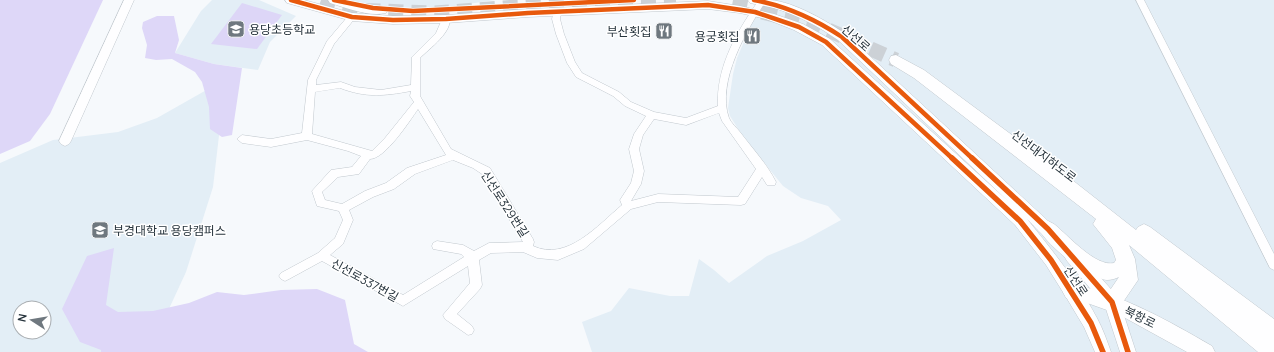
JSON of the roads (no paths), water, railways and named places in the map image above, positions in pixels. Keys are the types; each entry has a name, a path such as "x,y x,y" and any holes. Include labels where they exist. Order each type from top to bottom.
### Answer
{"highway":[{"name":"신선대지하도로","path":"899,57 955,89 1178,266 1056,177 973,113 918,74 899,57"},
{"path":"973,113 1031,168 1105,226 1116,238 1126,259 1129,280 1112,302"},
{"path":"1048,229 1086,262 1098,270 1109,272 1120,269 1126,259"},
{"path":"1178,266 1274,331"},
{"path":"1178,266 1273,352"}],"main road":[{"name":"신선로","path":"291,0 352,17 438,10 634,0"},
{"name":"신선로","path":"334,0 378,14 446,19 557,12 708,6 738,8 757,4 775,4 801,13 821,23 842,37 1048,229 1112,302 1128,352"},
{"name":"신선로","path":"757,4 778,18 808,30 826,42 1020,220 1051,260 1072,292 1090,323 1103,352"},
{"name":"북항로","path":"1072,292 1091,295 1112,302 1205,352"}],"street":[{"path":"65,141 129,0"},
{"path":"1140,0 1274,265"},
{"path":"757,4 732,54 727,73 722,108 725,119 771,182"},
{"path":"557,12 556,18 560,34 571,63 579,75 616,94 628,104 652,115 686,122 722,108"},
{"path":"307,136 312,80 330,43 352,17"},
{"path":"367,155 354,171 335,173 317,190 321,203 343,208 369,194 390,186 411,171 452,157 416,96 416,57 441,33 446,24 446,19"},
{"path":"312,89 341,86 367,93 381,93 416,87"},
{"path":"242,139 271,144 307,136 351,148 367,155 374,155 388,141 419,102"},
{"path":"628,206 625,200 636,184 639,171 634,149 639,134 652,115"},
{"name":"신선로329번길","path":"452,157 478,164 486,171 529,242 527,248 537,254 558,255 580,246 628,206 658,198 741,201 761,168"},
{"name":"신선로337번길","path":"343,208 348,220 339,241 322,256 403,301 439,277 488,248 527,248"},
{"path":"437,246 463,250 473,257 476,286 449,315 468,330"},
{"path":"285,276 322,256"}],"tunnel":[{"path":"321,0 350,10 435,13 530,6 676,0"},
{"path":"733,0 772,7"},
{"path":"762,12 819,26 896,60"}],"place":[{"name":"용당초등학교","path":"236,29"},
{"name":"부산횟집","path":"664,31"},
{"name":"용궁횟집","path":"752,36"},
{"name":"부경대학교 용당캠퍼스","path":"100,230"}]}
